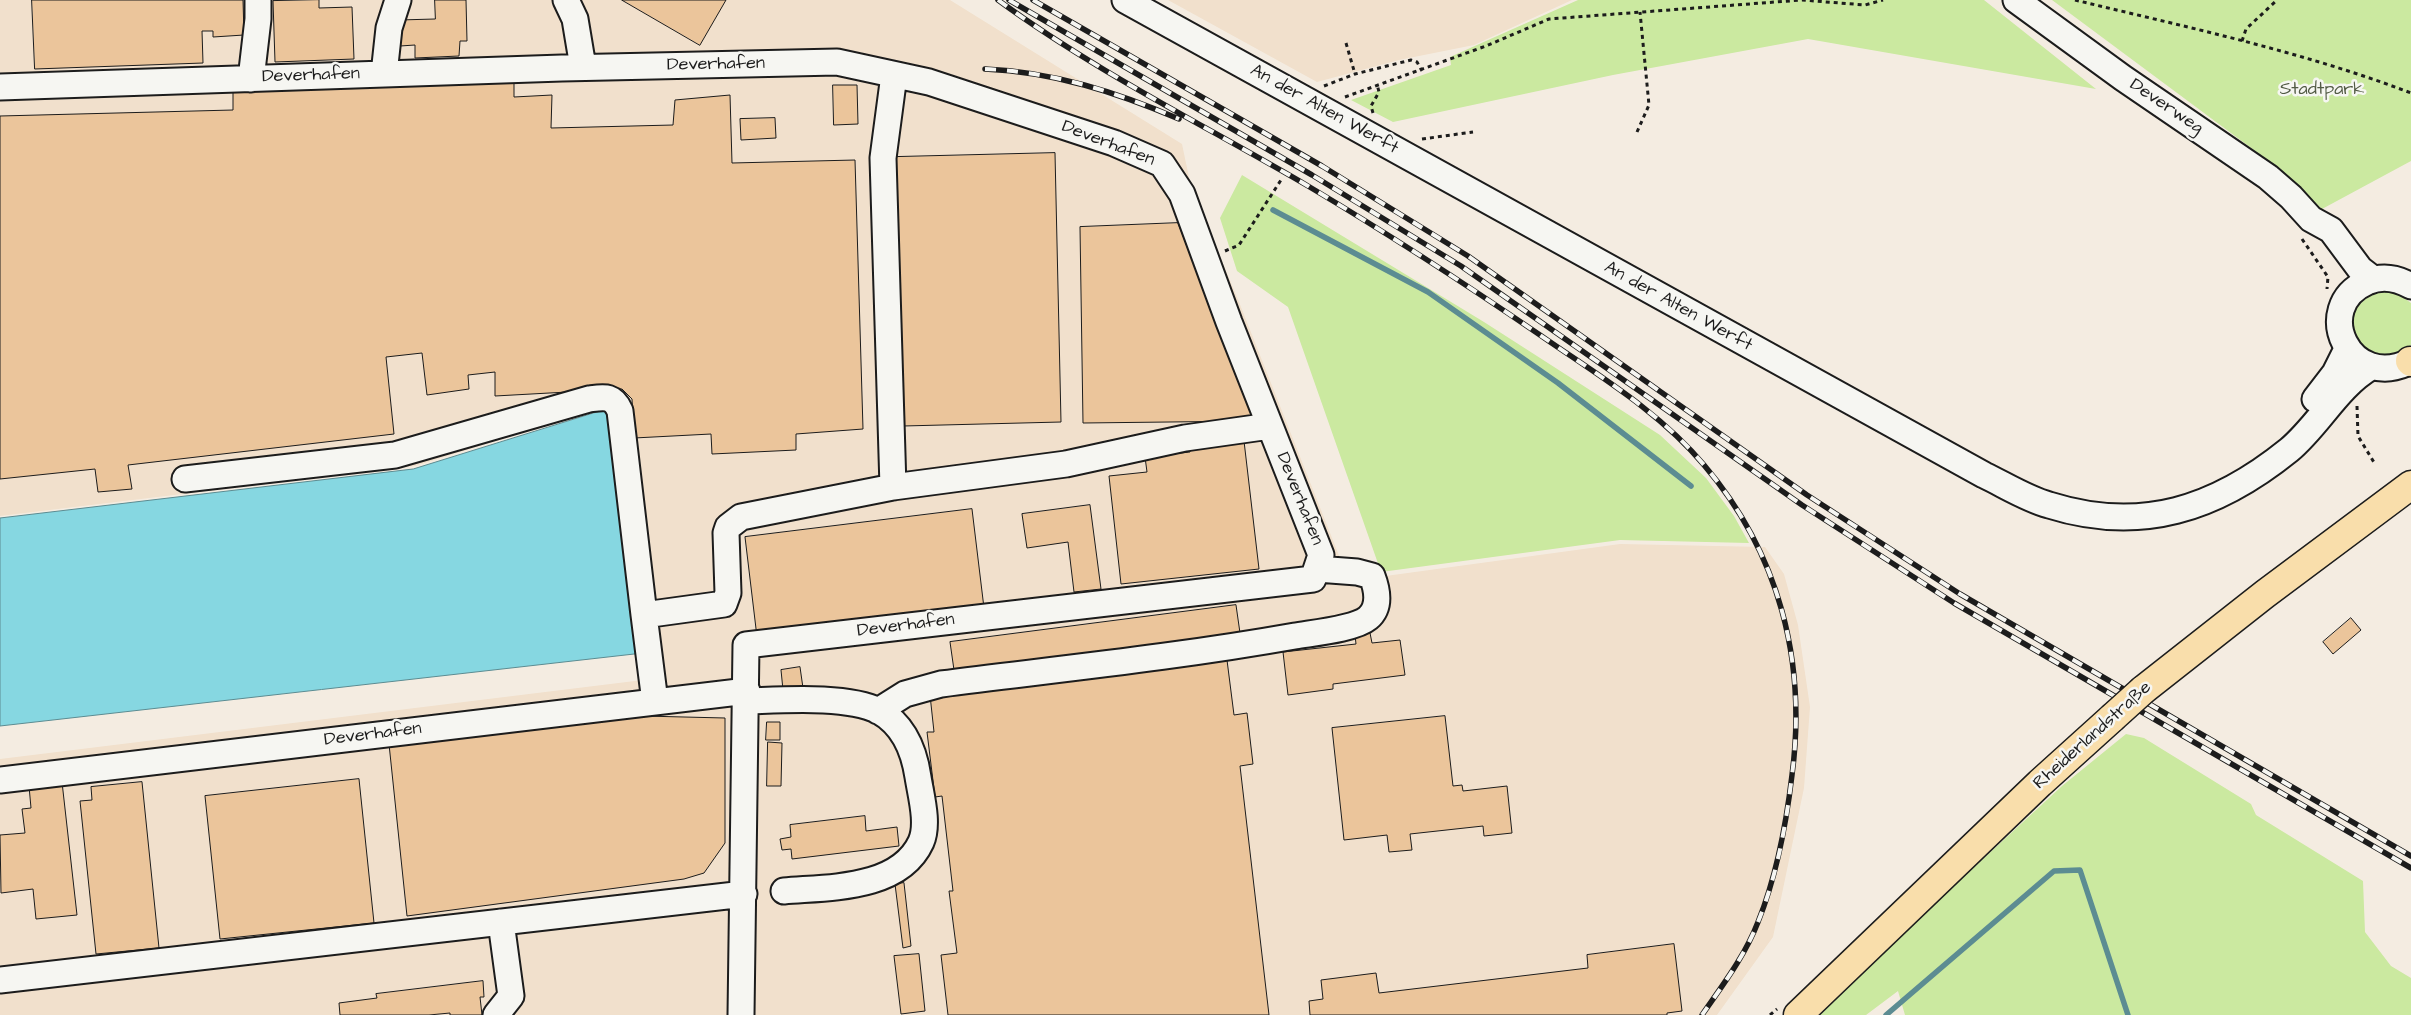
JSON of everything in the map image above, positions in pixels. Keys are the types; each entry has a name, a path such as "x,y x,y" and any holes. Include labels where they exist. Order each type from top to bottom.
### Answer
{"main road":[{"name":"Rheiderlandstraße","path":"1798,1015 2040,783 2143,690 2265,594 2411,485"}],"street":[{"path":"251,78 258,19 258,0"},
{"path":"384,74 389,28 398,0"},
{"path":"566,0 575,19 583,67"},
{"name":"An der Alten Werft","path":"1125,0 1984,475 2048,505 2093,516 2152,517 2205,502 2228,491 2289,449 2348,384 2371,367"},
{"name":"Deverweg","path":"2016,0 2123,78 2268,177 2291,196 2311,219 2331,230 2360,269 2373,279"},
{"name":"Deverhafen","path":"0,87 583,67 837,62 929,82 1114,143 1162,164 1182,194 1321,555 1313,579 746,645 747,696 742,1015"},
{"path":"893,487 884,158 894,74"},
{"name":"Deverweg","path":"2311,219 2319,242 2340,270 2350,294"},
{"path":"2411,286 2402,281 2388,278 2373,279 2360,285 2350,294 2343,307 2340,321 2341,335 2347,349 2354,357 2371,367 2385,369 2398,367 2411,361"},
{"name":"An der Alten Werft","path":"2250,476 2335,373 2347,349"},
{"path":"186,480 395,455 589,399 608,396 616,401 620,411 655,702"},
{"path":"644,615 724,604 728,593 726,533 728,526 741,517 893,487 1066,464 1185,438 1270,426"},
{"path":"878,711 905,694 941,684 1240,646 1345,627 1368,618 1376,604 1378,592 1372,576 1357,572 1317,569"},
{"path":"747,696 846,702 878,711 900,727 911,748 924,820 921,841 908,860 891,872 871,881 784,891"},
{"name":"Deverhafen","path":"0,780 655,702 747,696"},
{"path":"0,980 744,894"},
{"path":"496,1015 512,1005 501,922"}],"path":[{"path":"1342,99 1377,84 1422,70 1486,46 1550,19 1802,0 1866,5 1883,0"},
{"path":"2075,0 2242,41 2411,92"},
{"path":"2242,41 2246,29 2277,0"},
{"path":"1637,132 1650,105 1640,12"},
{"path":"1346,43 1355,74"},
{"path":"1319,87 1355,74 1411,60 1417,62 1422,70"},
{"path":"1374,114 1371,106 1379,92 1377,84"},
{"path":"1418,139 1474,132"},
{"path":"1206,259 1239,244 1281,180"}],"shaded area":[{"path":"0,0 950,0 1182,144 1191,187 1239,302 1349,581 1620,544 1765,547 1784,574 1798,625 1810,707 1804,788 1773,937 1717,1015 0,1015 0,759 651,679 615,404 415,466 0,516"},
{"path":"1168,0 1572,0 1474,45 1399,60 1317,82"}],"green space":[{"path":"1578,0 1984,0 2096,89 1808,39 1613,75 1393,122 1351,100 1451,65 1450,57"},
{"name":"Stadtpark","path":"2052,0 2411,0 2411,161 2322,209 2278,168"},
{"path":"1242,175 1484,322 1660,435 1706,478 1734,516 1749,543 1620,540 1381,572 1288,307 1237,271 1220,218"},
{"path":"2386,291 2396,292 2411,303 2411,345 2393,357 2366,352 2358,344 2353,334 2352,325 2358,307 2365,299"},
{"path":"2126,734 2144,738 2251,804 2256,815 2363,881 2365,932 2391,966 2411,978 2411,1015 1905,1015 1898,991 1866,1015 1814,1015 2062,786"}],"water":[{"path":"614,407 643,653 0,726 0,518 413,469"}],"building":[{"path":"32,0 243,0 244,35 213,37 213,31 202,31 203,63 35,69"},
{"path":"319,0 319,8 352,7 354,59 275,62 273,1"},
{"path":"435,0 466,0 467,41 460,41 459,56 415,58 415,45 400,46 399,20 435,19"},
{"path":"622,0 726,0 700,45"},
{"path":"514,83 514,97 552,95 551,128 673,125 675,100 730,95 732,163 855,160 863,429 796,434 796,450 712,454 711,434 634,438 632,399 622,389 495,396 495,372 468,375 469,389 427,395 422,353 386,357 394,434 128,465 132,489 98,492 95,469 0,479 0,116 233,110 233,92"},
{"path":"833,85 857,85 858,124 834,125"},
{"path":"775,118 776,138 741,140 740,119"},
{"path":"1055,153 1061,422 903,426 896,157"},
{"path":"1178,223 1254,421 1083,423 1080,227"},
{"path":"1244,441 1259,569 1121,584 1109,476 1147,472 1145,457 1190,452 1190,447"},
{"path":"1090,505 1101,589 1074,592 1068,542 1027,548 1022,514"},
{"path":"972,509 984,608 757,637 745,537"},
{"path":"1236,605 1240,633 954,670 950,642"},
{"path":"2351,618 2361,630 2333,654 2323,642"},
{"path":"1370,633 1372,643 1400,640 1405,675 1333,684 1333,689 1288,695 1283,652 1356,644 1355,635"},
{"path":"1227,660 1234,715 1247,713 1253,764 1240,766 1269,1015 948,1015 941,955 957,953 949,891 953,891 942,796 935,797 927,732 934,732 930,695"},
{"path":"800,667 803,688 783,690 781,670"},
{"path":"643,716 725,718 725,843 704,873 684,879 407,916 389,744"},
{"path":"1445,716 1453,786 1462,785 1463,791 1507,786 1512,833 1484,836 1483,826 1410,834 1412,850 1389,852 1387,835 1344,840 1332,728"},
{"path":"767,722 780,722 780,740 766,740"},
{"path":"768,742 782,743 781,786 767,786"},
{"path":"359,779 374,923 220,939 205,796"},
{"path":"62,782 77,915 36,919 33,889 1,893 0,835 25,833 22,809 31,808 29,786"},
{"path":"142,782 159,948 96,954 80,801 92,800 91,787"},
{"path":"865,816 866,831 897,827 899,846 792,859 791,849 782,850 780,839 791,837 790,825"},
{"path":"904,883 911,946 903,948 895,884"},
{"path":"1674,944 1682,1011 1667,1013 1667,1015 1310,1015 1309,1001 1323,999 1321,980 1376,973 1379,993 1588,968 1587,955"},
{"path":"919,954 925,1011 901,1014 894,956"},
{"path":"483,981 484,997 480,997 482,1015 450,1015 450,1013 429,1015 340,1015 339,1003 377,998 376,994"}],"waterway":[{"path":"1273,210 1428,292 1558,383 1691,486"},
{"path":"1886,1015 2054,871 2080,870 2128,1015"}],"railway":[{"path":"998,0 1111,74 1308,186 1367,222 1454,277 1583,364 1626,394 1667,427 1704,465 1730,499 1752,535 1769,572 1782,610 1791,650 1795,691 1796,733 1784,832 1765,904 1753,935 1740,959 1702,1015"},
{"path":"1009,0 1312,175 1461,266 1802,505 1954,603 2411,868"},
{"path":"1033,0 1322,166 1468,256 1807,495 1960,594 2411,856"},
{"path":"985,69 1036,74 1084,85 1132,100 1179,119"}]}
